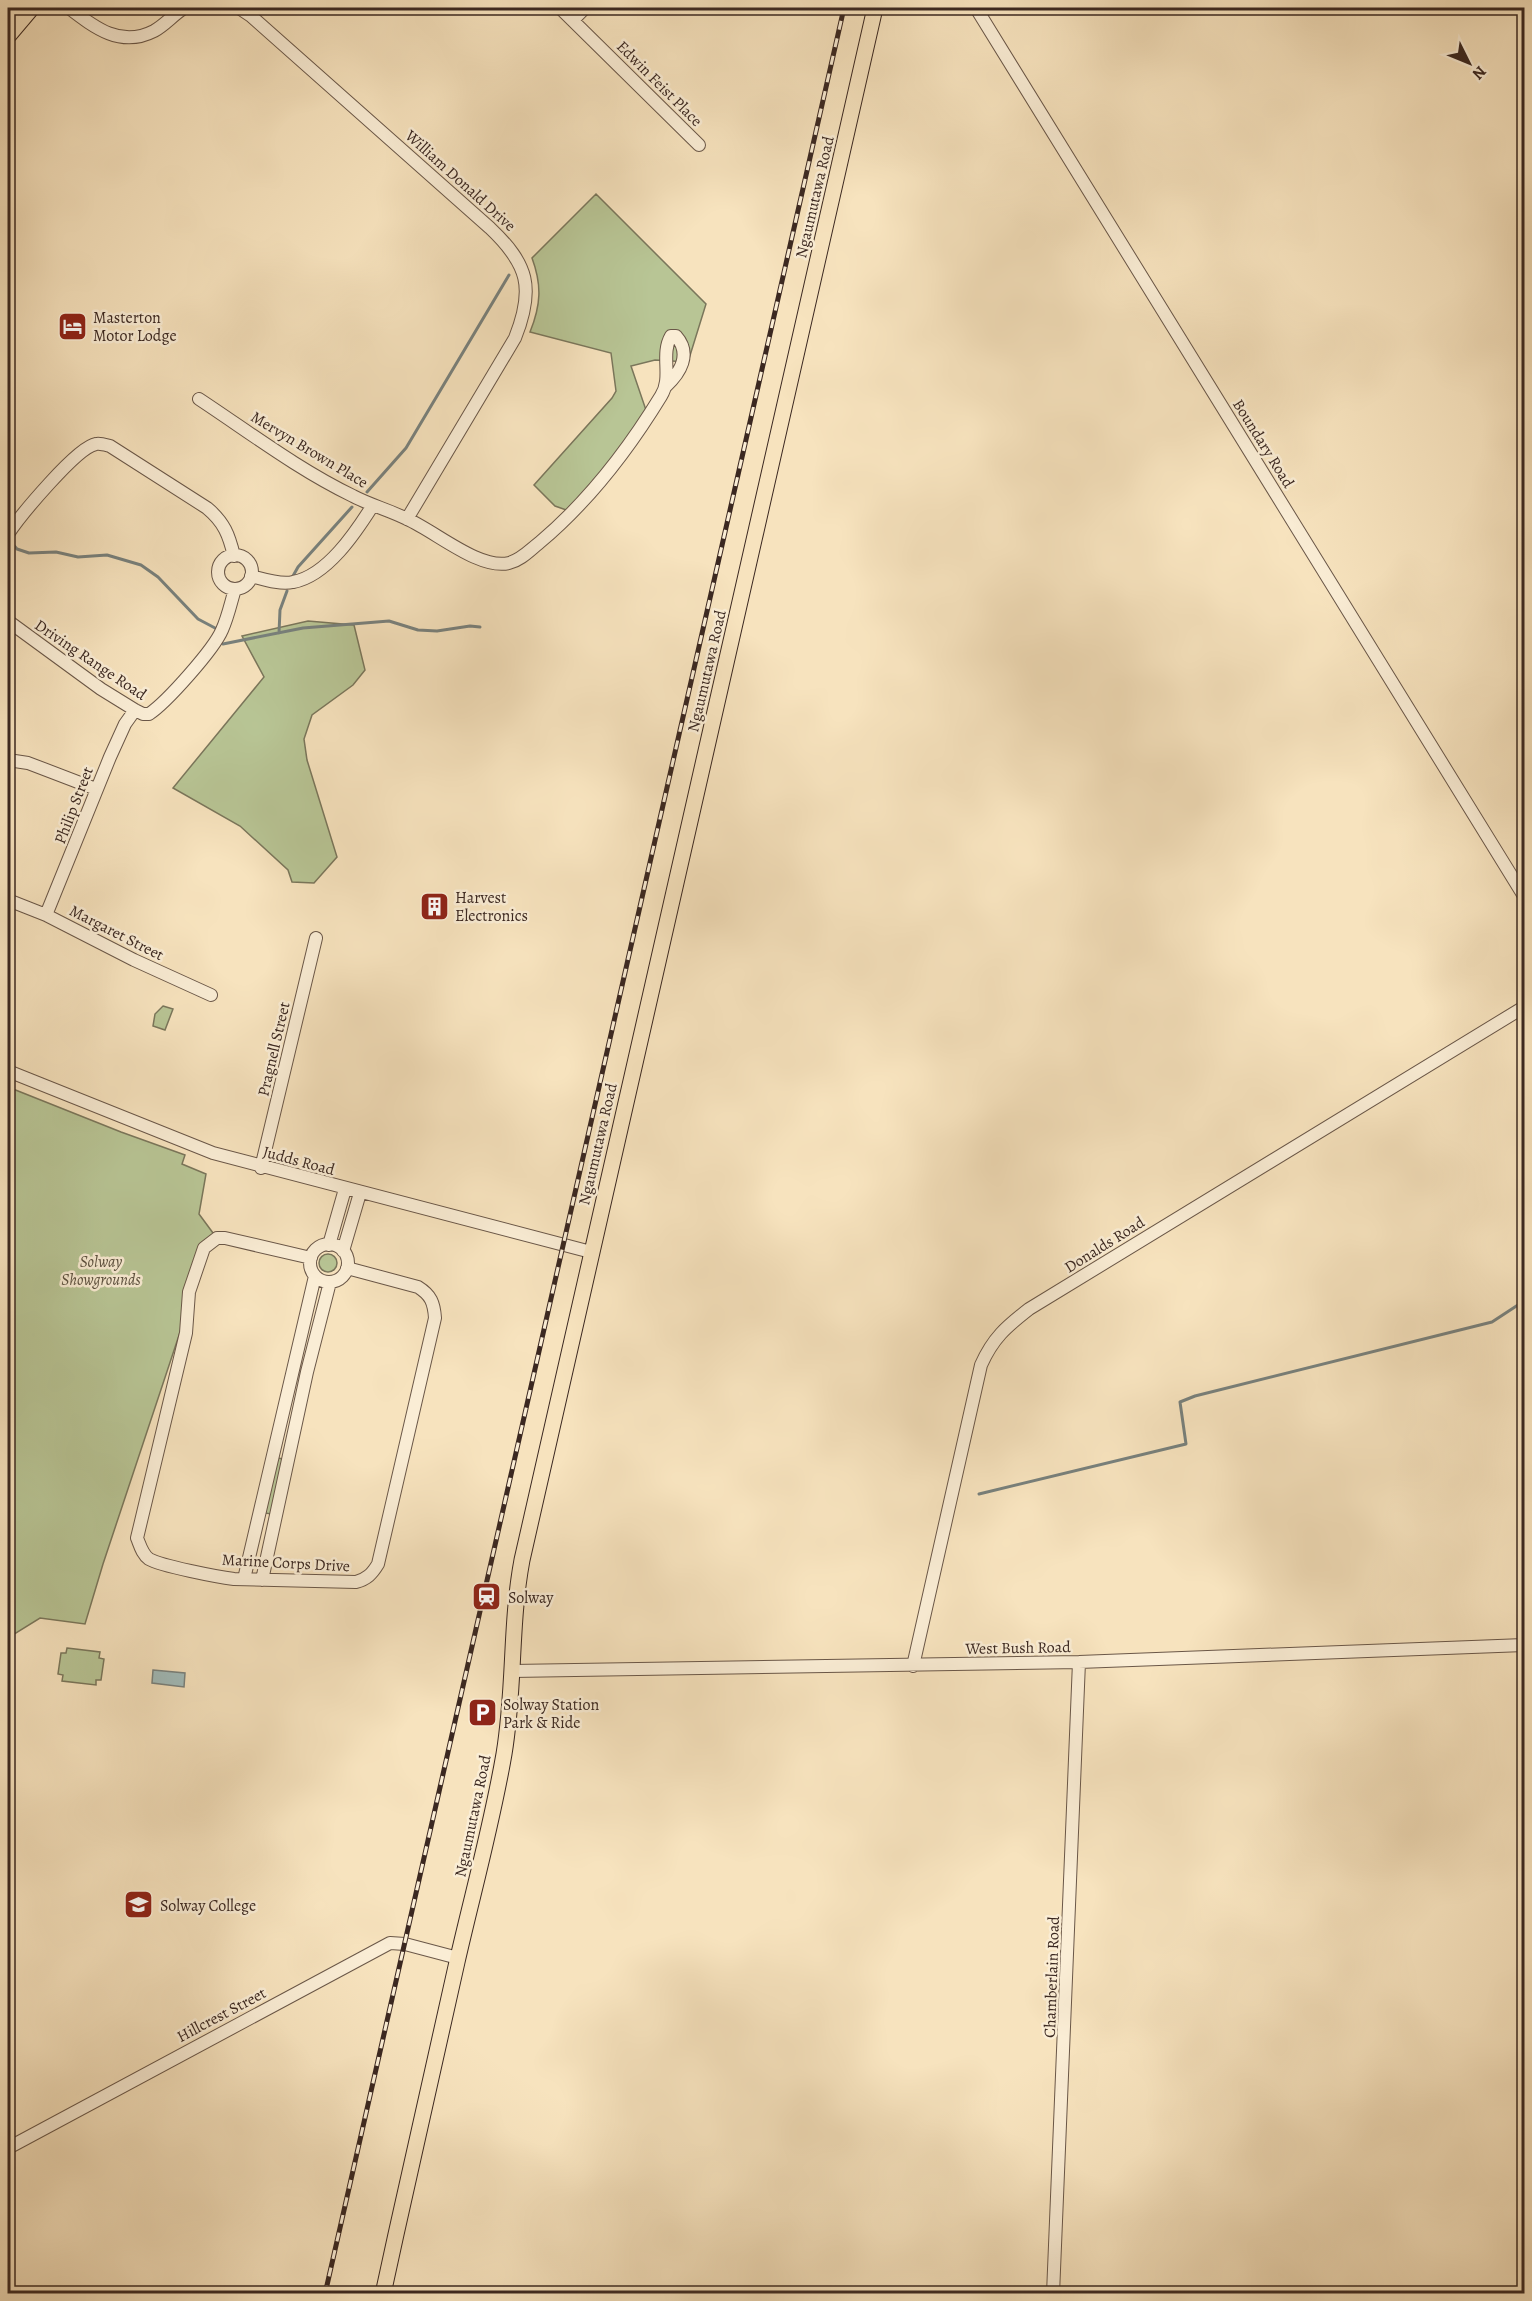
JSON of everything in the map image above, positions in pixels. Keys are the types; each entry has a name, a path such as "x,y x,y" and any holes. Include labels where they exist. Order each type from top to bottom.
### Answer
{"highway":[{"path":"8,34 30,8"}],"main road":[{"name":"Ngaumutawa Road","path":"383,2294 458,1958 484,1853 504,1752 512,1671 515,1602 522,1560 874,8"}],"street":[{"path":"69,8 104,33 122,38 138,37 154,31 184,8"},
{"name":"William Donald Drive","path":"239,8 251,16 490,228 510,247 522,268 525,313 515,338 407,519"},
{"name":"Edwin Feist Place","path":"560,8 699,145"},
{"path":"573,20 585,8"},
{"name":"Boundary Road","path":"976,8 1524,896"},
{"name":"Mervyn Brown Place","path":"200,399 324,480 407,519 482,560 497,564 511,562 522,557 557,528 598,484 619,457 666,386"},
{"path":"8,534 72,460 97,444 110,446 207,508 220,519 225,527 234,556"},
{"path":"251,576 292,583 310,576 330,561 356,532 373,505"},
{"path":"234,556 239,556 248,562 251,576 245,586 235,589 224,586 218,576 220,565 228,557 234,556"},
{"name":"Driving Range Road","path":"8,621 53,656 135,710 149,714 205,656 223,629 235,589"},
{"name":"Philip Street","path":"46,915 96,789 125,724 135,710"},
{"path":"8,760 28,763 96,789"},
{"name":"Margaret Street","path":"8,900 46,915 134,960 211,995"},
{"name":"Pragnell Street","path":"261,1168 316,938"},
{"name":"Donalds Road","path":"913,1666 981,1365 990,1345 1007,1326 1029,1309 1524,1007"},
{"name":"Judds Road","path":"8,1071 213,1153 261,1168 591,1252"},
{"path":"329,1245 345,1189"},
{"path":"343,1251 360,1193"},
{"name":"Marine Corps Drive","path":"311,1258 225,1238 217,1238 204,1248 189,1292 186,1333 138,1538 140,1548 149,1559 219,1577 262,1580 356,1582 366,1579 378,1564 435,1318 435,1306 426,1292 418,1287 347,1268"},
{"path":"329,1245 343,1251 347,1258 347,1268 339,1280 330,1282 320,1280 315,1276 310,1265 311,1258 318,1248 329,1245"},
{"path":"244,1579 315,1276"},
{"path":"262,1580 307,1372 330,1282"},
{"path":"293,1369 307,1372"},
{"path":"275,1445 290,1449"},
{"path":"258,1523 272,1526"},
{"name":"West Bush Road","path":"512,1671 1079,1662 1524,1645"},
{"name":"Chamberlain Road","path":"1053,2294 1079,1662"},
{"name":"Hillcrest Street","path":"8,2148 384,1945 405,1944 458,1958"}],"green space":[{"path":"596,194 706,304 688,362 655,360 631,366 647,413 572,512 555,506 534,485 612,398 616,391 611,353 530,332 539,295 532,258"},
{"path":"308,621 354,625 365,670 353,685 312,715 304,739 307,760 337,857 314,883 292,882 288,870 240,826 173,788 264,677 242,636"},
{"path":"163,1006 173,1009 165,1030 153,1026 155,1014"},
{"name":"Solway Showgrounds","path":"8,1087 185,1155 182,1164 206,1174 199,1214 213,1233 85,1624 40,1618 8,1638"},
{"path":"324,1254 332,1254 337,1259 335,1270 324,1272 319,1267 319,1259"},
{"path":"278,1458 283,1459 271,1514 265,1513"},
{"path":"67,1648 100,1652 99,1658 104,1659 101,1680 96,1680 96,1685 62,1681 63,1675 58,1674 61,1653 66,1653"}],"water":[{"path":"153,1670 185,1673 184,1687 152,1683"}],"waterway":[{"path":"367,492 406,448 509,275"},
{"path":"293,576 298,567 352,507"},
{"path":"10,541 17,549 29,553 56,552 78,557 107,555 141,565 158,577 198,619 215,628"},
{"path":"279,633 280,610 287,591"},
{"path":"223,644 303,628 389,621 418,630 437,631 470,626 480,627"},
{"path":"979,1494 1186,1444 1180,1402 1195,1396 1492,1322 1524,1301"}],"railway":[{"path":"325,2294 844,8"}],"place":[{"name":"Masterton Motor Lodge","path":"72,326"},
{"name":"Harvest Electronics","path":"434,906"},
{"name":"Solway","path":"487,1597"},
{"name":"Solway Station Park & Ride","path":"482,1713"},
{"name":"Solway College","path":"139,1905"}]}
